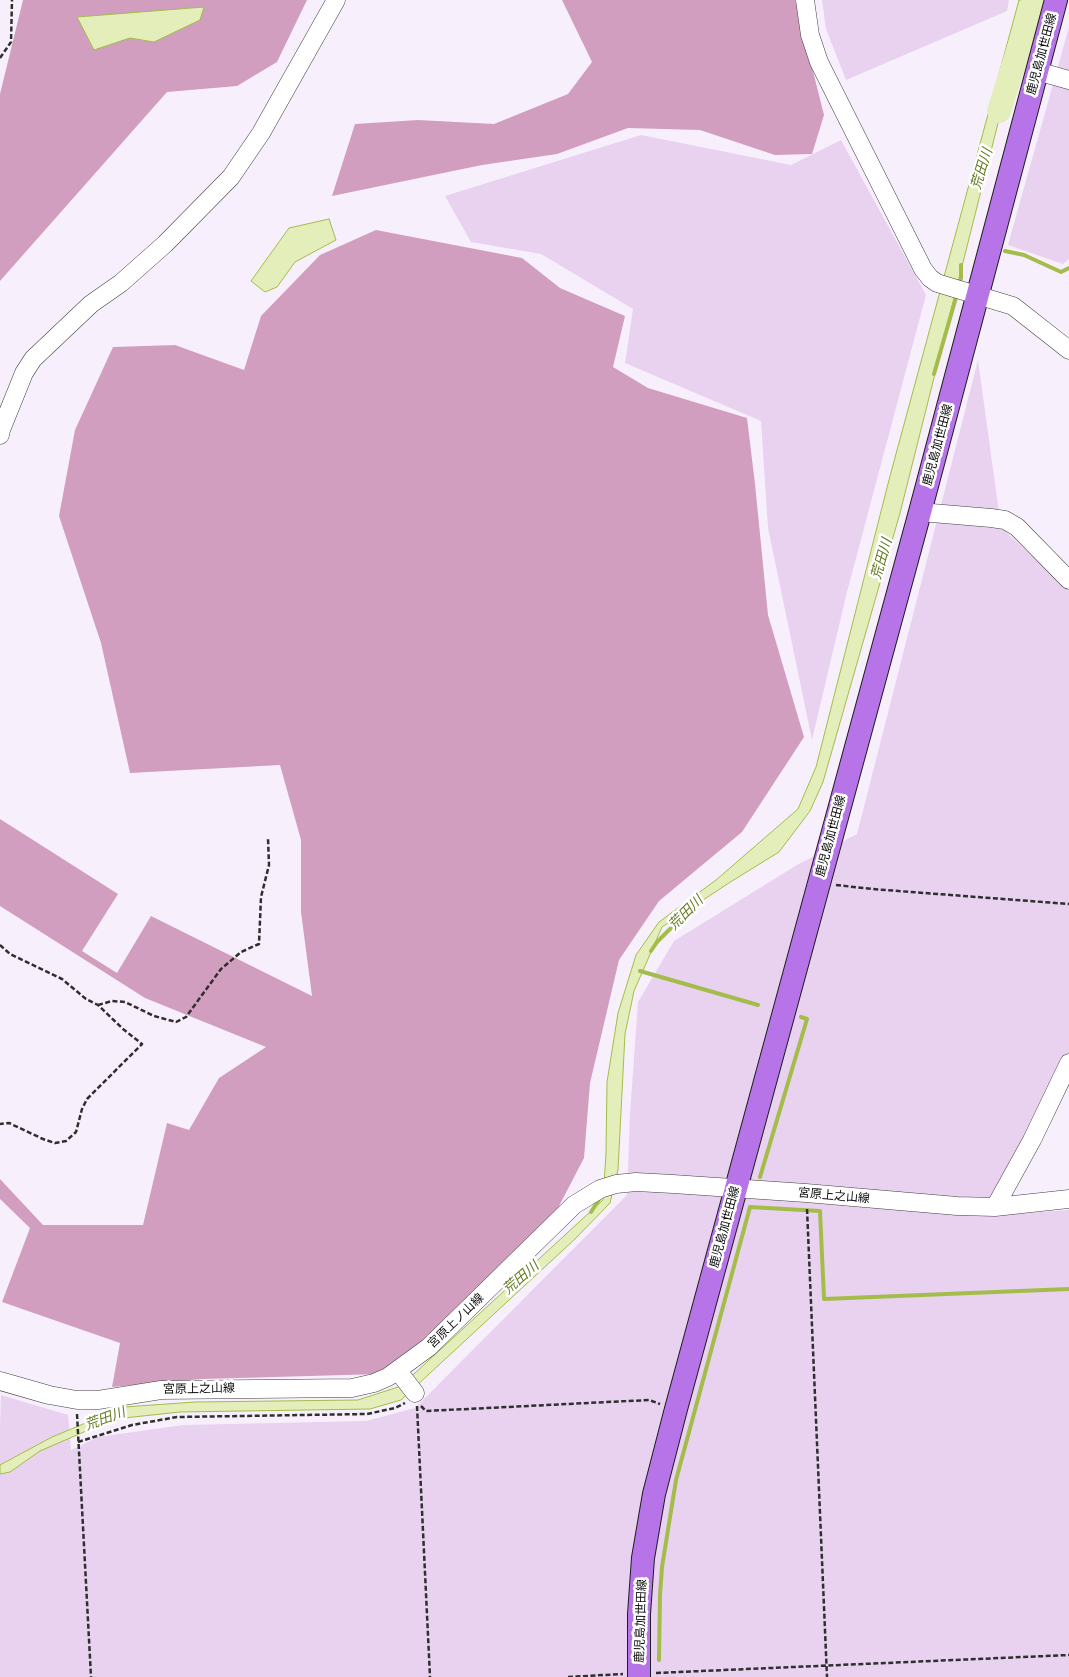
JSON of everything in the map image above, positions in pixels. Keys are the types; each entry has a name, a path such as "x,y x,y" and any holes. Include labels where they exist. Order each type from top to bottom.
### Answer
{"main road":[{"name":"鹿児島加世田線","path":"639,1675 643,1558 654,1494 735,1189 920,512 969,292 1037,72 1056,0"}],"street":[{"path":"0,431 24,373 33,359 92,304 121,283 165,244 231,177 261,133 336,0"},
{"path":"805,0 810,35 819,62 923,269 930,278 937,282 1013,306 1069,350"},
{"path":"1037,72 1069,80"},
{"path":"920,512 1005,520 1017,527 1069,580"},
{"path":"995,1207 1065,1081 1069,1063"},
{"name":"宮原上之山線","path":"600,1189 616,1184 636,1182 806,1193 957,1206 995,1207 1069,1199"},
{"name":"宮原上ノ山線","path":"398,1371 429,1347 574,1206 600,1189"},
{"path":"398,1371 416,1397"},
{"name":"宮原上之山線","path":"0,1381 49,1395 77,1400 98,1400 160,1390 352,1388 388,1378 398,1371"}],"path":[{"path":"0,58 10,42 12,0"},
{"path":"98,1005 112,1001 125,1002 154,1016 176,1022 186,1016 221,969 240,952 259,944 261,897 269,865 268,838"},
{"path":"819,880 841,886 872,889 1069,904"},
{"path":"0,945 10,954 62,979 86,999 98,1005 142,1044 87,1099 82,1109 76,1132 66,1141 54,1143 43,1140 10,1123 0,1124"},
{"path":"807,1214 827,1677"},
{"path":"416,1397 426,1411 649,1400 676,1409"},
{"path":"78,1442 132,1425 178,1417 367,1414 395,1408 416,1397"},
{"path":"416,1397 430,1677"},
{"path":"77,1416 91,1677"},
{"path":"568,1677 1069,1655"}],"shaded area":[{"path":"23,0 307,0 277,62 237,86 167,92 0,281 0,94"},
{"path":"562,0 795,0 824,115 812,154 775,155 700,130 628,128 557,154 482,165 332,196 355,124 418,120 494,124 568,94 592,62"},
{"path":"822,0 1009,0 1007,11 846,80 826,29"},
{"path":"1069,27 1069,259 1063,264 1008,245"},
{"path":"641,135 791,165 841,140 926,295 847,592 812,740 768,528 761,421 625,363 633,309 541,254 471,242 445,196"},
{"path":"376,230 522,258 560,288 625,316 613,367 648,388 747,418 768,615 804,737 742,832 659,901 619,960 590,1083 584,1158 558,1208 396,1368 381,1374 202,1379 112,1387 120,1343 2,1302 30,1228 0,1199 0,1179 43,1225 143,1225 167,1123 189,1130 219,1078 266,1047 145,998 0,906 0,819 118,894 82,951 117,973 151,916 312,996 301,912 301,840 280,765 130,773 101,643 59,516 75,430 113,347 175,345 244,370 261,316 320,255"},
{"path":"978,360 1001,527 1069,591 1069,1054 984,1216 1069,1210 1069,1677 0,1677 1,1395 68,1415 71,1450 98,1437 183,1425 366,1421 415,1408 627,1195 630,1114 638,1002 674,941 797,865 857,834"}],"water":[{"path":"1019,0 1029,0 900,513 823,782 810,811 779,852 662,927 634,991 625,1034 618,1170 610,1203 575,1239 401,1400 370,1409 180,1412 124,1418 93,1428 40,1451 10,1472 0,1474 0,1465 52,1437 124,1407 195,1402 358,1400 398,1387 603,1200 607,1082 618,1013 636,955 659,922 716,880 798,809 816,767 890,476"},
{"path":"204,7 200,20 154,42 130,38 94,50 77,17"},
{"path":"329,219 336,240 295,262 277,287 265,292 251,281 289,228"}],"waterway":[{"name":"荒田川","path":"999,111 1034,0"},
{"path":"1005,251 1024,255 1061,272 1069,268"},
{"name":"荒田川","path":"959,285 961,265"},
{"name":"荒田川","path":"934,374 957,294"},
{"name":"荒田川","path":"651,951 675,921 693,906"},
{"path":"640,971 758,1005"},
{"path":"760,1177 807,1019 801,1017"},
{"name":"荒田川","path":"591,1212 602,1195"},
{"path":"659,1660 662,1567 676,1480 750,1207 820,1211 824,1299 1069,1289"}]}
